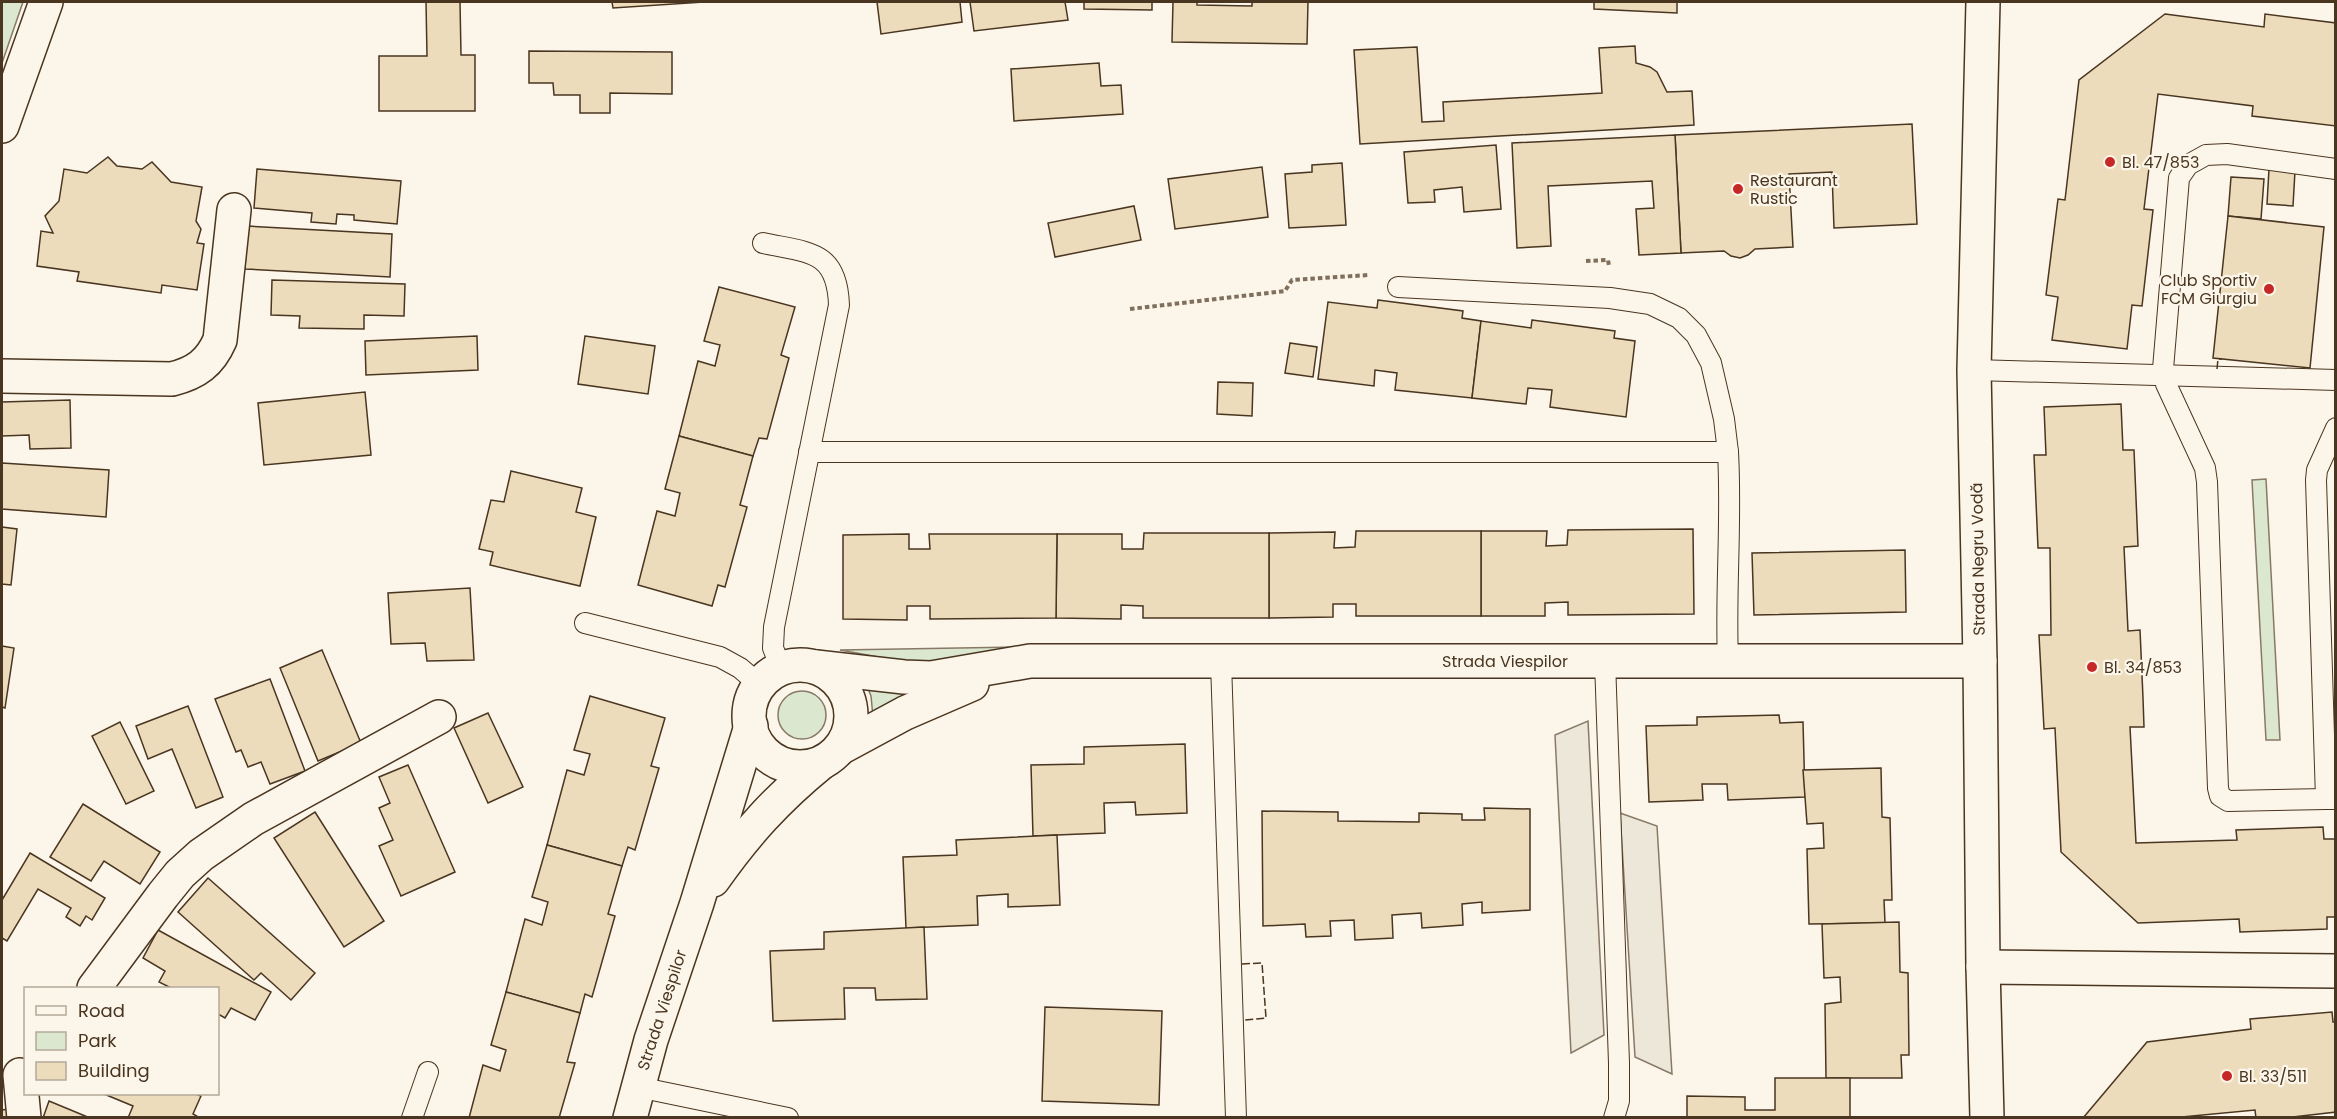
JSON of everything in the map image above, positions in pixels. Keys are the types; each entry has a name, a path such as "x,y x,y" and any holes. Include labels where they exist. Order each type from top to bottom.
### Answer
{"street":[{"path":"2,126 46,2"},
{"name":"Strada Negru Vodă","path":"1983,2 1974,370 1983,967 1988,1118"},
{"path":"2,376 172,379 189,375 202,367 213,355 220,340 234,210"},
{"name":"Strada Viespilor","path":"816,667 931,678 961,675 1030,661 1980,661"},
{"name":"Strada Viespilor","path":"697,903 756,822 791,787 831,755 905,713 1030,661"},
{"path":"798,664 816,667 838,681 851,704 850,731 831,755 802,767 785,765 762,750 757,743 750,726 749,709 770,676 798,664"},
{"path":"95,987 163,895 180,874 201,855 253,819 440,717"},
{"name":"Strada Viespilor","path":"634,1102 651,1040 697,903 750,726"},
{"path":"1983,967 2336,971"},
{"path":"16,1077 24,1118"}],"lane":[{"path":"2336,169 2227,154 2206,155 2188,165 2179,178 2163,376 2205,468 2218,788 2220,796 2228,801 2331,799 2316,480 2317,470 2336,428"},
{"path":"585,623 720,657 741,668 770,676 774,627 839,305 839,288 835,273 823,260 807,253 764,243"},
{"path":"1398,288 1610,298 1650,304 1679,318 1696,334 1711,363 1724,420 1728,452 1730,494 1728,661"},
{"path":"1974,370 2336,380"},
{"path":"809,452 1728,452"},
{"path":"1605,661 1620,1063 1619,1101 1614,1118"},
{"path":"1221,662 1236,1118"},
{"path":"412,1118 428,1072"},
{"path":"634,1102 788,1118"}],"green space":[{"path":"2,2 23,2 2,63"},
{"path":"2266,479 2280,740 2266,740 2252,480"},
{"path":"1024,647 970,661 906,662 840,650"},
{"path":"866,684 934,691 873,717 871,696"},
{"path":"802,691 819,698 826,715 819,732 802,739 785,732 778,715 785,698"}],"shaded area":[{"path":"1588,721 1604,1035 1571,1053 1555,735"},
{"path":"1620,813 1657,826 1672,1074 1635,1057"}],"building":[{"path":"426,2 460,2 461,55 475,55 475,111 379,111 379,56 427,56"},
{"path":"612,2 704,2 613,8"},
{"path":"877,2 960,2 962,22 881,34"},
{"path":"970,2 1065,2 1068,20 974,31"},
{"path":"1084,2 1152,2 1152,10 1084,9"},
{"path":"1173,2 1252,6 1252,2 1308,2 1307,44 1172,42"},
{"path":"1594,2 1677,2 1677,13 1594,9"},
{"name":"Bl. 47/853","path":"2165,14 2264,27 2265,14 2336,23 2336,126 2252,116 2253,106 2158,94 2144,209 2153,210 2142,306 2132,305 2127,349 2052,340 2058,297 2046,295 2058,199 2065,200 2079,80"},
{"path":"1635,46 1636,63 1650,67 1657,72 1667,92 1692,91 1694,125 1360,144 1354,50 1417,47 1422,122 1444,121 1443,102 1602,93 1599,48"},
{"path":"529,51 672,52 672,94 610,93 610,113 580,113 580,95 554,95 553,83 529,83"},
{"path":"1099,63 1101,86 1121,85 1123,114 1014,121 1011,69"},
{"path":"1912,124 1917,224 1834,228 1832,172 1789,174 1793,247 1755,249 1740,258 1724,251 1681,253 1675,135"},
{"path":"1675,135 1681,253 1639,255 1636,209 1654,208 1652,181 1548,186 1551,246 1517,248 1512,143"},
{"path":"1496,145 1501,209 1464,212 1462,187 1434,190 1435,202 1408,203 1404,152"},
{"path":"108,157 117,166 142,169 152,162 171,182 202,187 196,221 201,229 197,243 204,244 197,290 162,285 161,293 77,281 79,272 37,266 41,231 53,233 45,216 59,201 64,169 87,173"},
{"path":"1342,163 1346,225 1289,228 1285,174 1312,172 1312,165"},
{"path":"1262,167 1268,217 1175,229 1168,179"},
{"path":"257,169 401,181 397,224 354,220 354,215 337,214 336,224 311,222 312,213 254,208"},
{"path":"2269,169 2295,171 2293,206 2267,204"},
{"path":"2231,177 2264,179 2261,219 2228,216"},
{"path":"1134,206 1141,240 1055,257 1048,223"},
{"name":"Club Sportiv FCM Giurgiu","path":"2228,216 2324,227 2310,368 2213,358"},
{"path":"247,226 392,234 390,277 245,269"},
{"path":"272,280 405,284 404,316 364,315 364,329 299,328 300,316 271,315"},
{"path":"719,287 795,307 781,355 789,358 767,439 759,438 753,456 679,436 698,361 715,366 720,345 704,341"},
{"path":"1378,300 1463,311 1462,318 1481,321 1472,398 1395,390 1397,373 1375,370 1374,386 1318,379 1328,302 1377,308"},
{"path":"1532,320 1615,331 1614,338 1635,341 1626,417 1550,407 1552,390 1528,388 1526,404 1472,398 1481,321 1531,328"},
{"path":"477,336 478,370 366,375 365,341"},
{"path":"585,336 655,346 648,394 578,384"},
{"path":"1290,343 1317,347 1313,377 1285,373"},
{"path":"1218,382 1253,383 1252,416 1217,414"},
{"path":"365,392 371,455 264,465 258,403"},
{"path":"70,400 71,448 30,449 29,435 2,436 2,402"},
{"name":"Bl. 34/853","path":"2121,404 2123,450 2134,450 2138,546 2124,547 2128,631 2140,630 2143,698 2144,727 2130,727 2136,843 2237,840 2236,830 2323,827 2324,839 2336,839 2336,917 2327,917 2327,929 2240,932 2239,919 2138,923 2061,852 2055,728 2044,729 2039,635 2051,635 2050,548 2038,548 2034,455 2046,455 2044,407"},
{"path":"679,436 753,456 740,505 747,507 725,587 718,585 712,606 638,585 657,511 675,516 680,493 665,489"},
{"path":"2,463 109,470 106,517 2,509"},
{"path":"511,471 582,488 576,512 596,517 580,586 490,565 493,552 479,549 491,500 504,502"},
{"path":"2,527 17,529 11,585 2,584"},
{"path":"1693,529 1694,614 1568,615 1568,602 1545,603 1545,616 1481,616 1481,531 1547,531 1546,546 1567,545 1568,530"},
{"path":"1356,531 1481,531 1481,616 1356,616 1356,604 1333,604 1333,617 1269,618 1269,533 1335,532 1334,548 1355,547"},
{"path":"1144,533 1269,533 1269,618 1143,618 1143,606 1121,605 1121,619 1056,618 1057,534 1122,534 1122,549 1143,549"},
{"path":"909,534 909,549 930,549 929,534 1057,534 1056,618 930,619 930,606 907,606 907,620 843,619 843,535"},
{"path":"1905,550 1906,612 1754,615 1752,553"},
{"path":"470,588 474,660 427,661 425,643 391,644 388,593"},
{"path":"2,646 14,648 5,708 2,707"},
{"path":"322,650 361,743 318,761 280,668"},
{"path":"270,679 305,771 270,784 261,762 248,767 241,750 236,752 215,699"},
{"path":"590,696 665,718 651,766 659,768 635,850 628,847 622,866 547,845 567,770 584,775 590,754 574,750"},
{"path":"188,706 223,797 196,808 172,749 148,759 136,726"},
{"path":"488,713 523,787 488,803 454,728"},
{"path":"1779,715 1780,723 1803,722 1805,797 1728,800 1727,784 1702,784 1703,800 1649,802 1646,726 1697,725 1697,717"},
{"path":"120,722 154,791 126,804 92,736"},
{"path":"1185,744 1187,813 1136,815 1135,802 1104,803 1105,833 1033,836 1031,765 1084,764 1084,747"},
{"path":"408,765 455,872 401,896 379,846 393,840 379,808 390,803 379,777"},
{"path":"1881,768 1882,817 1890,818 1892,900 1884,900 1885,923 1809,924 1807,849 1824,848 1823,823 1807,824 1803,770"},
{"path":"83,804 160,852 140,884 104,861 91,881 50,857"},
{"path":"1484,808 1530,809 1530,910 1482,913 1482,902 1462,904 1463,925 1422,928 1421,913 1392,915 1393,938 1355,940 1354,920 1330,921 1331,936 1306,937 1305,924 1263,926 1262,811 1338,812 1338,821 1419,822 1419,813 1462,814 1462,820 1485,820"},
{"path":"315,812 384,921 344,947 274,838"},
{"path":"1057,835 1060,905 1008,907 1008,894 977,896 978,925 906,928 903,857 957,855 956,840"},
{"path":"547,845 622,866 608,914 615,916 592,997 585,994 580,1013 506,992 525,919 542,925 548,902 532,897"},
{"path":"30,853 105,898 92,920 86,916 80,926 66,917 71,908 38,889 7,941 2,938 2,900"},
{"path":"208,878 315,973 291,1000 261,973 254,980 178,912"},
{"path":"1899,922 1900,972 1908,973 1909,1055 1901,1055 1902,1078 1826,1078 1825,1004 1841,1002 1840,977 1824,978 1822,924"},
{"path":"924,927 927,999 876,1000 875,988 844,988 845,1019 773,1021 770,951 824,949 824,932"},
{"path":"158,930 271,992 255,1020 231,1008 225,1018 219,1015 219,987 169,987 159,982 165,971 143,958"},
{"path":"506,992 580,1013 567,1062 575,1063 559,1118 469,1118 483,1065 500,1071 506,1050 491,1045"},
{"path":"1045,1007 1162,1011 1159,1105 1042,1101"},
{"name":"Bl. 33/511","path":"2332,1012 2333,1022 2336,1022 2336,1112 2284,1118 2256,1118 2255,1110 2171,1118 2083,1118 2147,1042 2251,1029 2250,1019"},
{"path":"1775,1078 1850,1078 1850,1118 1687,1118 1687,1096 1745,1097 1745,1110 1775,1110"},
{"path":"106,1095 201,1096 193,1114 200,1118 128,1118 133,1106"},
{"path":"49,1101 90,1118 43,1118"},
{"path":"9,1109 11,1118 2,1118 2,1110"}],"fence":[{"path":"2217,369 2218,359 2222,359"},
{"path":"1242,964 1262,963 1266,1018 1245,1020"}],"place":[{"name":"Bl. 47/853","path":"2110,162"},
{"name":"Restaurant Rustic","path":"1738,189"},
{"name":"Club Sportiv FCM Giurgiu","path":"2269,289"},
{"name":"Bl. 34/853","path":"2092,667"},
{"name":"Bl. 33/511","path":"2227,1076"}]}
